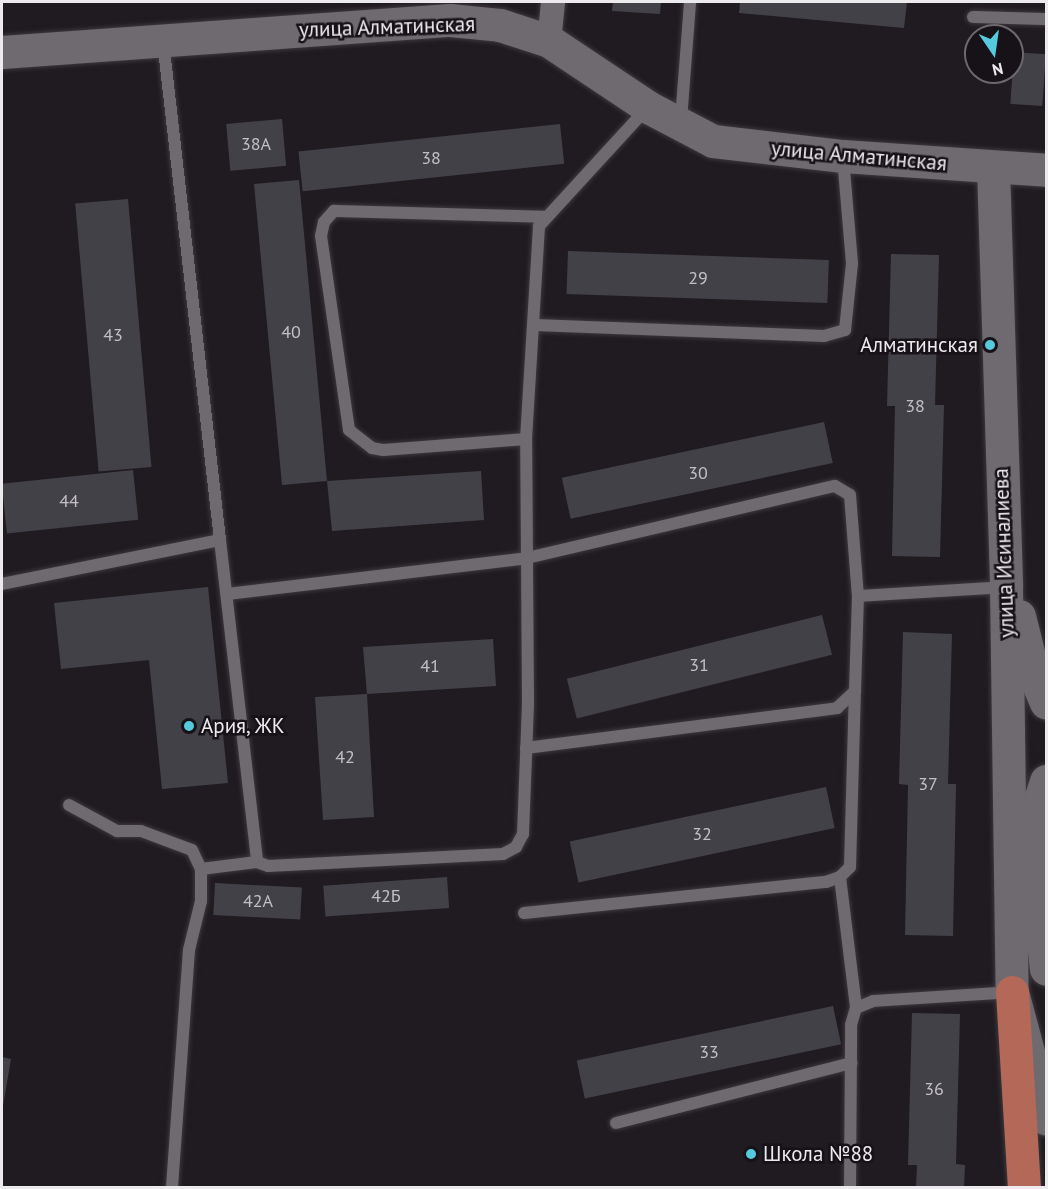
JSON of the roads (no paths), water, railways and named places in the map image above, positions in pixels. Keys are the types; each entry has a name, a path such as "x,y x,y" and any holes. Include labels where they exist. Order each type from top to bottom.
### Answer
{"main road":[{"path":"1012,992 1024,1188"}],"street":[{"path":"549,41 553,2"},
{"name":"улица Алматинская","path":"2,52 450,20 500,25 549,41 648,107 713,141 843,156 993,167"},
{"path":"993,167 1047,170"},
{"name":"улица Исиналиева","path":"993,167 1005,576 1012,992 1047,1119"},
{"path":"1005,576 1034,672 1047,702"},
{"path":"1047,781 1040,812 1040,915 1047,969"}],"lane":[{"path":"680,124 690,2"},
{"path":"973,17 1047,19"},
{"path":"163,39 257,862"},
{"path":"201,869 257,862 268,866 503,854 516,847 523,834 526,748 526,439 535,325 539,226 648,107"},
{"path":"535,325 825,336 845,330 852,263 843,156"},
{"path":"526,439 383,450 372,448 349,430 321,236 324,222 334,211 546,217"},
{"path":"227,594 527,558 835,486 850,495 858,596 850,867 840,877 826,882 524,913"},
{"path":"2,584 220,540"},
{"path":"858,596 1005,576"},
{"path":"526,748 837,708 855,691"},
{"path":"69,806 117,831 141,831 192,850 201,869 201,902 189,950 172,1188"},
{"path":"840,877 856,1008 851,1024 850,1188"},
{"path":"856,1008 873,1001 1012,992"},
{"path":"616,1123 851,1064"}],"place":[{"name":"Алматинская","path":"990,345"},
{"name":"Ария, ЖК","path":"189,726"},
{"name":"Школа №88","path":"751,1154"}]}
